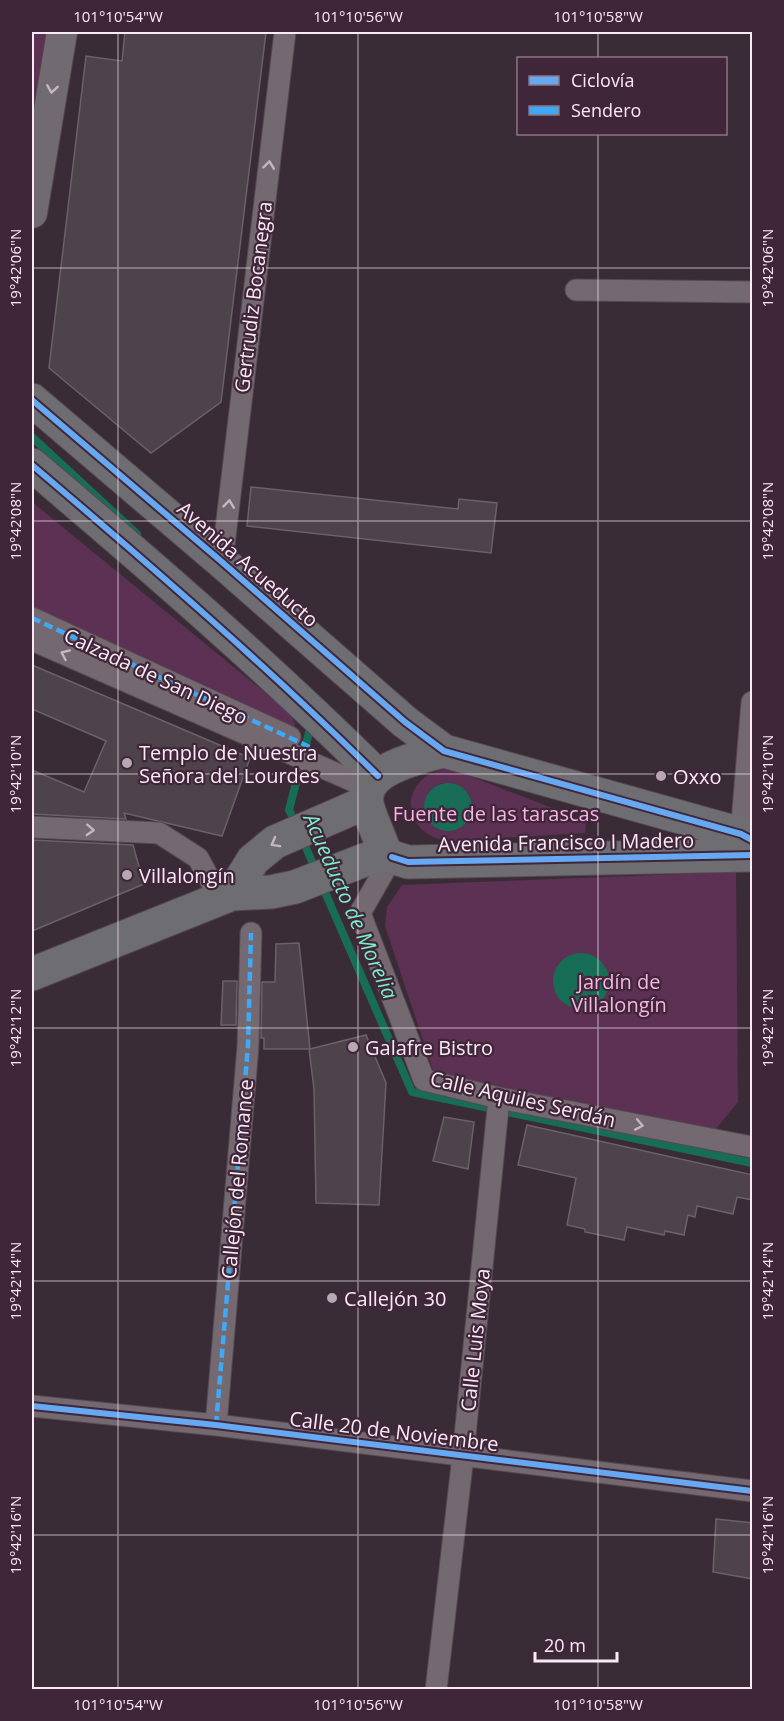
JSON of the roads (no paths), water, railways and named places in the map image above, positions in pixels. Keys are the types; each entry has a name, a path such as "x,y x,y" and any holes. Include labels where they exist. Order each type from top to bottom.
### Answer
{"main road":[{"name":"Avenida Acueducto","path":"32,400 405,722 444,751"},
{"path":"32,465 117,537 311,710 371,789 388,854 296,887 227,897 32,974"},
{"path":"227,897 253,860 275,842 371,789 404,762 444,751"},
{"name":"Avenida Francisco I Madero","path":"444,751 750,851"},
{"name":"Avenida Francisco I Madero","path":"388,854 408,862 750,851"}],"street":[{"path":"32,213 62,32"},
{"name":"Gertrudiz Bocanegra","path":"222,562 285,32"},
{"path":"576,290 753,292"},
{"name":"Calzada de San Diego","path":"32,618 314,748"},
{"path":"32,640 371,789"},
{"path":"750,851 753,702"},
{"path":"32,827 159,833 198,858 227,897"},
{"name":"Calle Aquiles Serdán","path":"388,854 360,913 424,1080 500,1098 752,1147"},
{"name":"Callejón del Romance","path":"216,1425 248,1047 250,933"},
{"name":"Calle Luis Moya","path":"436,1689 500,1098"},
{"path":"752,1147 753,1142"},
{"name":"Calle 20 de Noviembre","path":"32,1406 216,1425 753,1491"}],"waterway":[{"name":"Acueducto de Morelia","path":"32,437 137,534"},
{"name":"Acueducto de Morelia","path":"296,824 289,810 312,721"},
{"name":"Acueducto de Morelia","path":"301,836 316,871"},
{"name":"Acueducto de Morelia","path":"321,883 412,1092 752,1163"}],"place":[{"name":"Templo de Nuestra Señora del Lourdes","path":"127,763"},
{"name":"Oxxo","path":"661,776"},
{"name":"Villalongín","path":"127,875"},
{"name":"Galafre Bistro","path":"353,1047"},
{"name":"Callejón 30","path":"332,1298"}],"park label":[{"name":"Fuente de las tarascas","path":"496,813"},
{"name":"Jardín de Villalongín","path":"619,992"}]}
